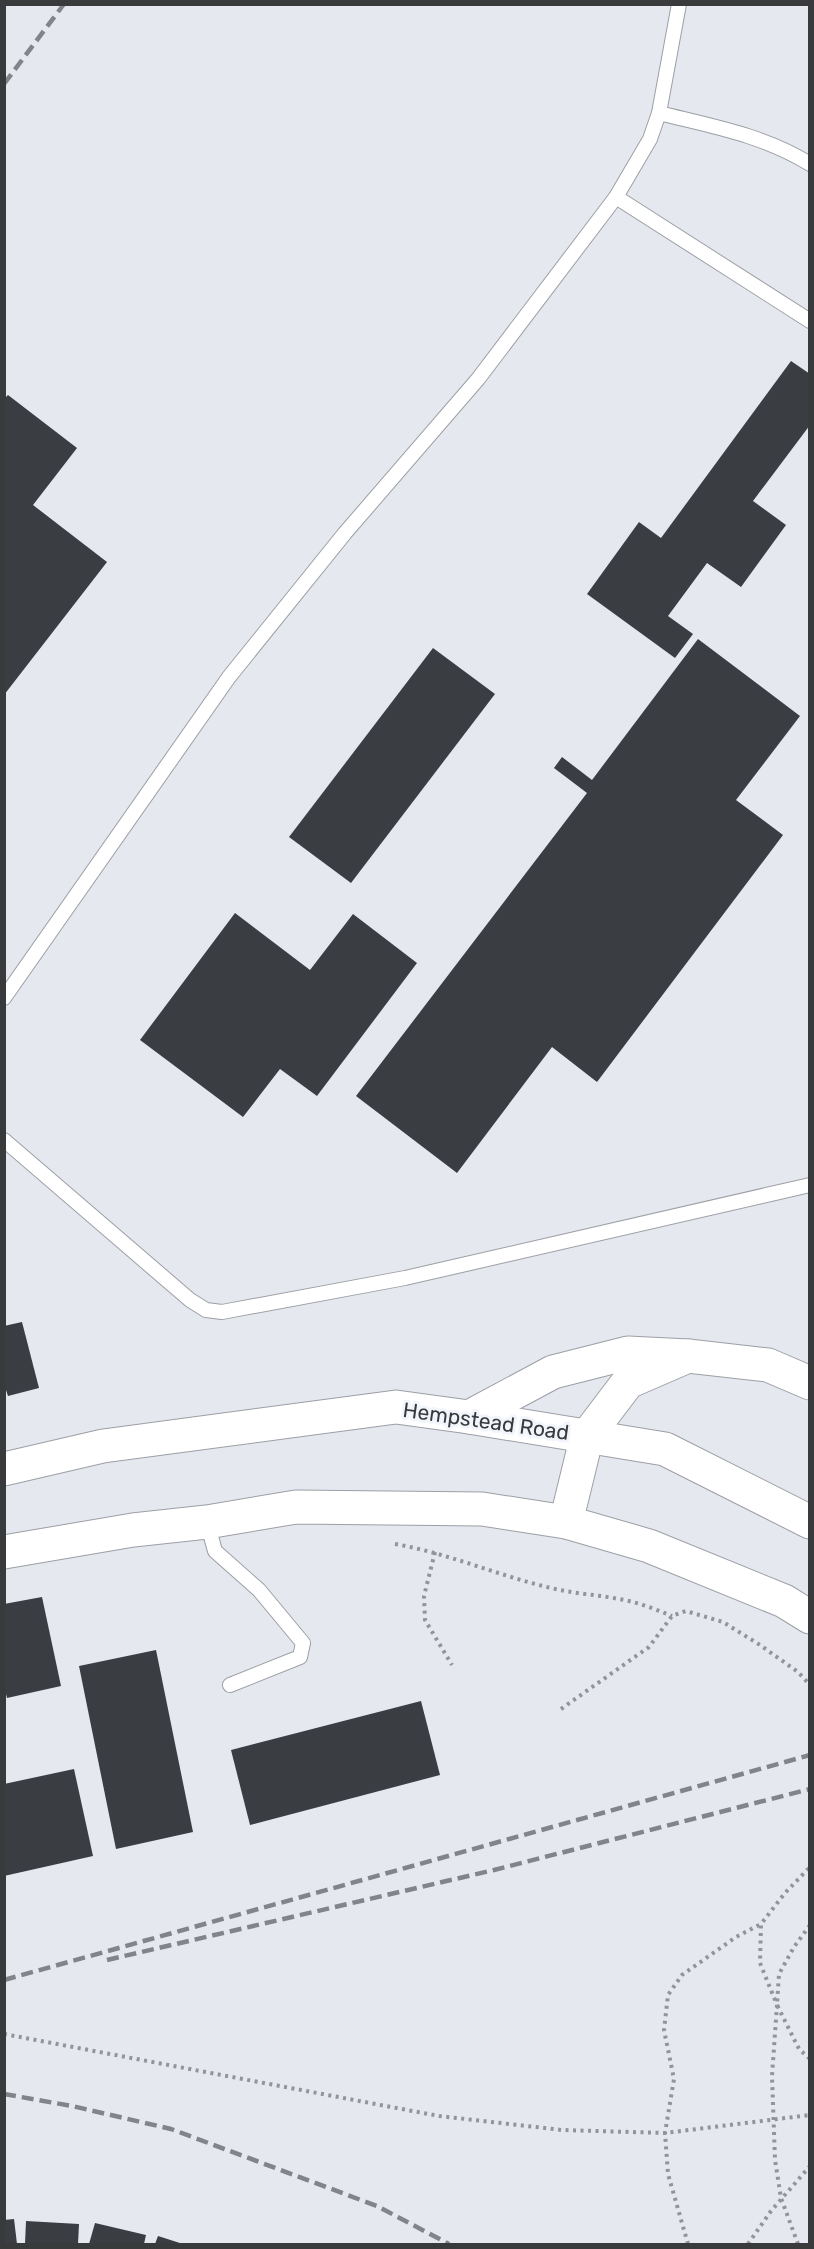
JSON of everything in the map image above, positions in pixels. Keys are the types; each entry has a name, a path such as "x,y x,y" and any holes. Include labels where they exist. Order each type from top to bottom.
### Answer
{"main road":[{"path":"469,1417 553,1372 628,1353 688,1356 768,1365 810,1383"},
{"path":"566,1522 587,1436 628,1382 688,1356"},
{"name":"Hempstead Road","path":"4,1468 103,1446 396,1407 665,1449 810,1522"},
{"path":"4,1552 133,1530 207,1522 296,1507 482,1509 566,1522 649,1546 784,1601 810,1617"}],"lane":[{"path":"4,998 229,677 345,533 477,379 616,197 650,139 658,114 680,4"},
{"path":"658,114 735,131 766,141 810,164"},
{"path":"616,197 810,321"},
{"path":"4,1140 190,1300 206,1310 222,1311 405,1278 810,1185"},
{"path":"207,1522 215,1551 259,1590 303,1643 300,1657 230,1685"}],"path":[{"path":"393,1543 435,1552 504,1576 559,1590 620,1599 651,1607 672,1616"},
{"path":"435,1552 424,1596 425,1620 452,1665"},
{"path":"561,1709 649,1647 672,1616 686,1611 723,1622 779,1658 798,1672 810,1685"},
{"path":"688,2244 668,2174 665,2133 674,2079 664,2030 668,1995 681,1975 736,1936 761,1924 785,1893 810,1868"},
{"path":"761,1924 760,1963 777,2005 799,2049 810,2059"},
{"path":"798,2244 781,2198 775,2160 772,2076 779,1974 810,1925"},
{"path":"4,2034 439,2116 562,2130 665,2133 810,2115"},
{"path":"748,2244 781,2198 810,2166"}],"building":[{"path":"791,361 810,374 810,425 753,501 786,525 741,587 707,563 668,616 693,634 675,658 587,594 639,522 661,538"},
{"path":"8,395 77,448 33,505 107,562 4,695 4,399"},
{"path":"698,639 800,716 736,800 783,835 597,1082 552,1047 457,1173 356,1096 587,793 554,768 562,757 592,780"},
{"path":"433,648 495,694 351,883 289,837"},
{"path":"235,913 310,970 353,914 417,963 317,1096 280,1069 243,1117 140,1040"},
{"path":"22,1322 39,1388 8,1396 4,1384 4,1326"},
{"path":"42,1597 61,1686 7,1698 4,1686 4,1604"},
{"path":"156,1650 193,1832 116,1849 79,1666"},
{"path":"421,1701 440,1775 250,1825 231,1750"},
{"path":"74,1769 93,1856 4,1876 4,1784"},
{"path":"14,2219 17,2244 4,2244 4,2220"},
{"path":"26,2221 79,2224 78,2244 25,2244"},
{"path":"95,2223 146,2235 144,2244 89,2244"},
{"path":"158,2236 183,2244 155,2244"}],"railway":[{"path":"4,84 64,4"},
{"path":"4,1980 810,1755"},
{"path":"107,1960 494,1870 810,1789"},
{"path":"4,2094 72,2106 171,2129 377,2206 449,2244"}]}
